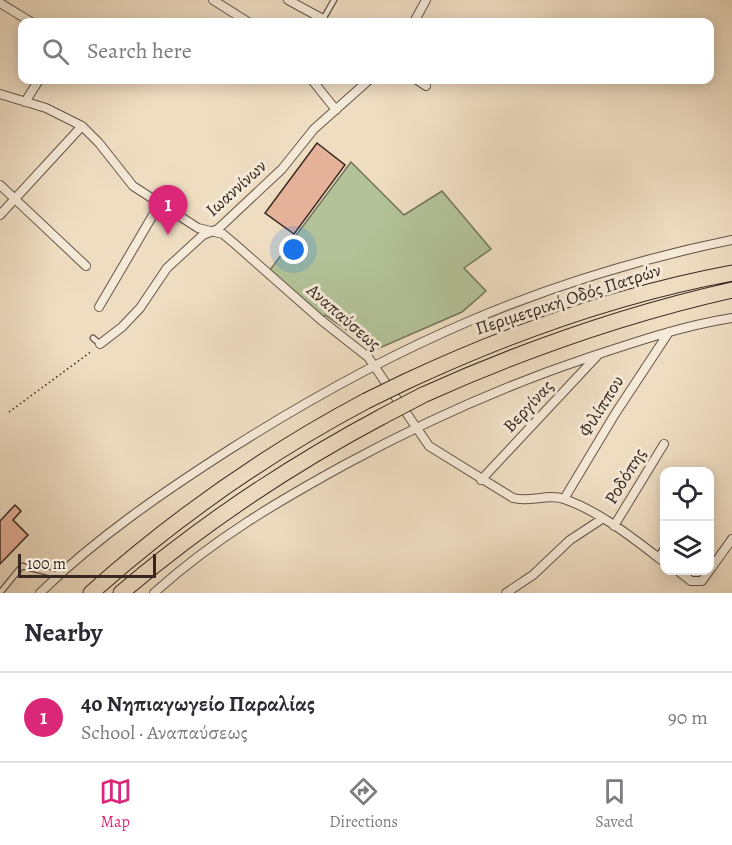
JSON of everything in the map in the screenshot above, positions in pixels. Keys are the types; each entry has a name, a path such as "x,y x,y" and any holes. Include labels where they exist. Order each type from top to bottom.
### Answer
{"highway":[{"name":"Περιμετρική Οδός Πατρών","path":"91,593 218,492 303,436 407,381 527,329 629,298 732,273"},
{"name":"Περιμετρική Οδός Πατρών","path":"121,593 230,507 307,458 423,394 565,337 681,302 732,290"}],"street":[{"path":"213,0 242,18"},
{"path":"288,0 317,18"},
{"path":"416,18 426,0"},
{"path":"0,3 24,18"},
{"path":"25,102 36,84"},
{"path":"315,84 336,110"},
{"name":"Ιωαννίνων","path":"97,341 122,327 140,308 167,268 203,235 219,229 282,169 314,129 365,84"},
{"name":"Αναπαύσεως","path":"0,94 46,108 82,126 99,143 133,186 198,228 222,234 237,245 375,364 429,446 481,480 520,500 564,499"},
{"path":"0,215 82,126"},
{"path":"0,185 86,266"},
{"path":"99,307 160,203"},
{"path":"40,593 59,575 164,491 288,412 375,364 452,326 543,290 675,251 732,240"},
{"path":"153,593 207,549 266,507 415,427 528,379 599,354 669,332 732,318"},
{"name":"Φιλίππου","path":"564,499 615,414 669,332"},
{"name":"Βεργίνας","path":"481,480 599,354"},
{"name":"Ροδόπης","path":"614,526 664,444"},
{"path":"564,499 614,526 660,555"},
{"path":"506,593 533,576 570,540 602,519"},
{"path":"714,564 732,539"},
{"path":"683,575 691,581 702,581 706,575"}],"lane":[{"path":"324,18 334,0"},
{"path":"0,593 22,566 59,575"}],"path":[{"path":"9,412 97,341"}],"green space":[{"path":"351,162 404,215 442,191 491,249 464,268 486,291 462,312 375,350 325,315 323,317 270,270"}],"building":[{"path":"317,143 345,165 294,234 265,213"},
{"path":"15,505 21,511 13,520 28,535 0,564 0,521"}],"place":[{"name":"4o Νηπιαγωγείο Παραλίας","path":"168,235"}]}
